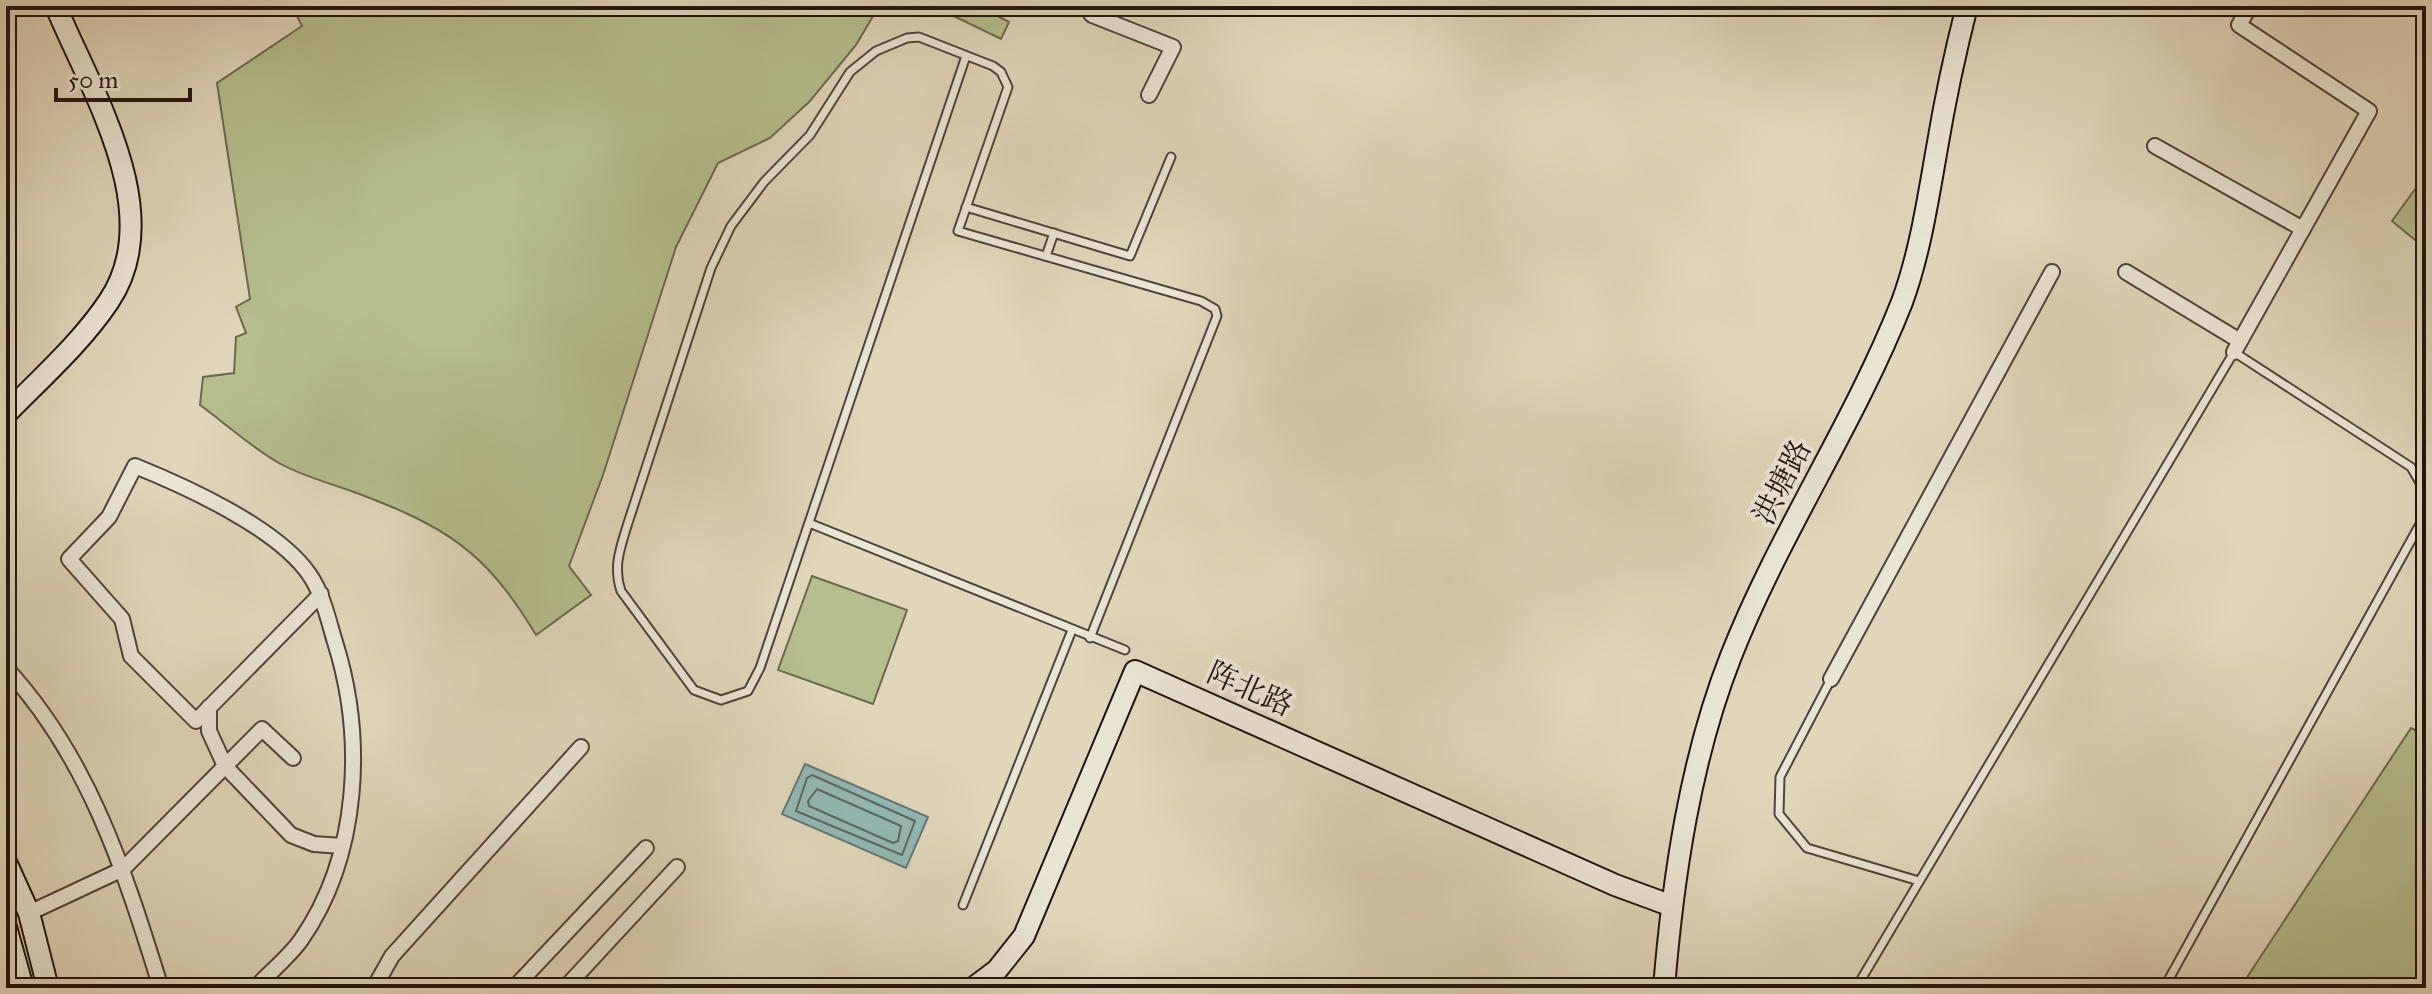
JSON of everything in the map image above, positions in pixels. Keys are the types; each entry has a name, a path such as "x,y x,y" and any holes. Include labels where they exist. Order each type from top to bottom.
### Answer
{"street":[{"path":"1085,6 1092,15 1173,47 1149,95"},
{"name":"洪塘路","path":"1664,988 1672,906 1702,752 1731,655 1903,297 1923,220 1949,81 1967,6"},
{"path":"2126,272 2237,347 2369,111 2239,25 2250,6"},
{"path":"6,414 110,300 126,268 130,242 128,184 57,9"},
{"path":"2155,146 2303,229"},
{"path":"1831,679 2052,272"},
{"path":"255,988 301,939 323,897 342,846 352,788 352,720 341,660 321,594 299,562 271,540 197,491 135,466 109,517 69,559 122,619 131,656 196,721 321,594"},
{"path":"6,668 69,752 95,799 123,869 161,988"},
{"name":"阵北路","path":"973,988 997,970 1024,936 1135,671 1615,885 1672,906"},
{"path":"209,707 209,731 225,766 291,835 314,844 342,846"},
{"path":"29,913 123,869 262,729 293,758"},
{"path":"374,988 392,956 581,747"},
{"path":"514,988 646,848"},
{"path":"6,862 29,913 48,988"},
{"path":"565,988 677,867"},
{"path":"6,927 23,988"}],"lane":[{"path":"966,56 760,668 748,691 721,700 694,690 621,591 616,571 627,526 720,245 764,182 810,135 850,72 892,42 919,37 966,56 1001,72 1008,87 958,231 1201,301 1215,309 1217,316 1090,638"},
{"path":"966,207 1130,256 1171,157"},
{"path":"1046,256 1054,233"},
{"path":"1856,988 2237,347 2411,467 2423,488 2425,515 2164,988"},
{"path":"809,523 1125,650"},
{"path":"963,905 1072,630"},
{"path":"1831,679 1780,777 1779,814 1807,848 1919,881"}],"green space":[{"path":"292,6 879,6 856,45 810,101 770,138 718,163 676,247 603,475 569,566 591,595 536,635 499,582 460,544 386,504 306,476 279,463 200,405 203,377 234,373 236,337 246,333 236,307 250,299 217,83 302,26"},
{"path":"933,6 979,6 1009,22 1001,39"},
{"path":"2426,174 2426,249 2392,221"},
{"path":"812,576 907,610 873,704 778,670"},
{"path":"2411,728 2426,736 2426,988 2240,988"}],"water":[{"path":"805,764 928,817 906,868 782,814"}]}
